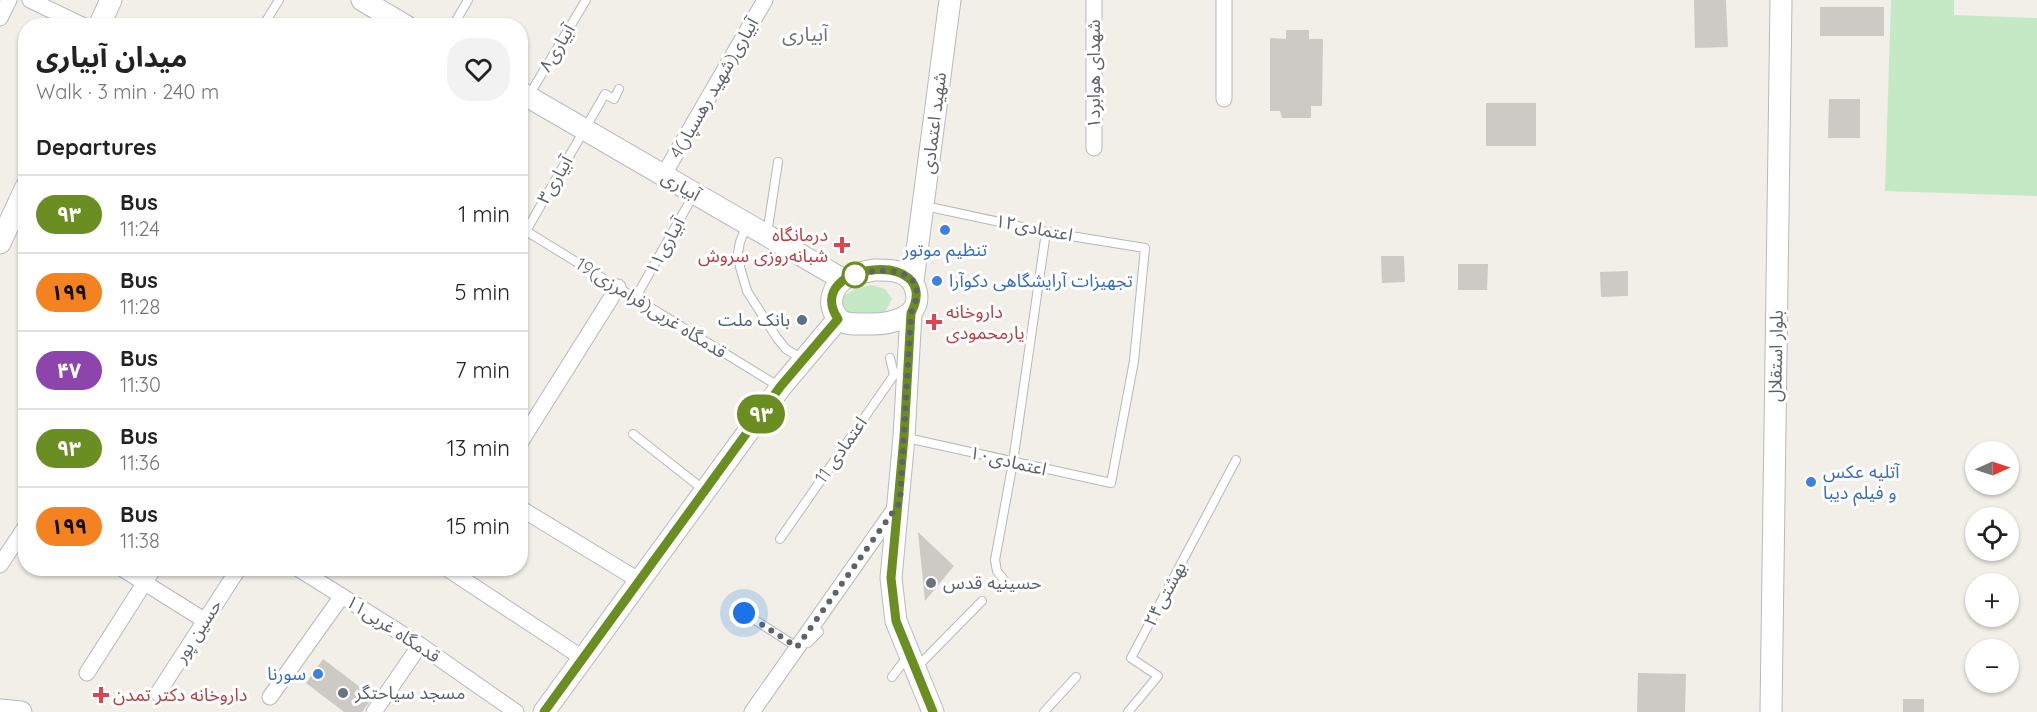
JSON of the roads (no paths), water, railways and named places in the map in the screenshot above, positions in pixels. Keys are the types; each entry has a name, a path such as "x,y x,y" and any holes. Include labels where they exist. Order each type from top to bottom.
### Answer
{"street":[{"path":"0,18 9,0"},
{"path":"30,0 67,18"},
{"path":"103,18 111,0"},
{"path":"362,0 392,18"},
{"name":"4آبیاری(شهید رهسپار)","path":"663,176 765,0"},
{"name":"شهید اعتمادی","path":"913,281 950,0"},
{"name":"شهدای هوابرد۱","path":"1094,0 1094,148"},
{"path":"1224,0 1224,99"},
{"name":"بلوار استقلال","path":"1771,712 1781,0"},
{"name":"آبیاری","path":"528,96 842,279"},
{"path":"0,243 18,204"},
{"path":"893,270 918,245"},
{"path":"911,313 901,320 874,325 846,323 838,319 833,311 831,299 836,286 842,279 874,270 893,270 906,275 913,281 917,293 897,367 904,437 900,502 891,578 896,621 933,712"},
{"path":"528,429 618,287"},
{"path":"544,712 780,387 838,319"},
{"path":"752,712 900,502"},
{"path":"528,513 640,581"},
{"path":"0,565 18,538"},
{"path":"133,576 204,620"},
{"path":"87,673 149,576"},
{"name":"حسین پور","path":"158,693 234,576"},
{"name":"قدمگاه غربی۱۱","path":"318,576 342,596 420,645 516,712"},
{"path":"458,576 584,659"},
{"path":"270,698 342,596"},
{"path":"375,712 420,645"},
{"path":"0,710 21,712"}],"lane":[{"path":"268,18 279,0"},
{"path":"458,18 468,0"},
{"name":"آبیاری۸","path":"528,88 586,0"},
{"name":"آبیاری۳","path":"528,223 605,94 614,99 619,89"},
{"path":"767,236 778,162"},
{"name":"آبیاری۱۱","path":"636,297 695,194"},
{"name":"اعتمادی۱۲","path":"924,205 1046,232 1145,248 1134,361 1112,483"},
{"path":"747,224 738,253 747,291 777,338 786,349 803,360"},
{"path":"1004,580 997,571 995,560 1013,462 1046,232"},
{"name":"19قدمگاه غربی(فرامرزی)","path":"528,234 636,297 780,387"},
{"name":"11 اعتمادی","path":"780,539 897,367"},
{"path":"633,434 704,490"},
{"name":"اعتمادی۱۰","path":"904,437 1112,483"},
{"name":"۲۴بهشتی","path":"1128,712 1158,676 1131,658 1236,460"},
{"path":"892,677 982,601"},
{"path":"744,613 797,647"},
{"path":"777,677 819,632"},
{"path":"1044,712 1076,677"}],"place":[{"name":"تنظیم موتور","path":"945,230"},
{"name":"درمانگاه شبانه‌روزی سروش","path":"842,245"},
{"name":"تجهیزات آرایشگاهی دکوآرا","path":"937,281"},
{"name":"بانک ملت","path":"802,320"},
{"name":"داروخانه یارمحمودی","path":"934,322"},
{"name":"آتلیه عکس و فیلم دیبا","path":"1811,482"},
{"name":"حسینیه قدس","path":"931,583"},
{"name":"سورنا","path":"318,674"},
{"name":"مسجد سیاحتگر","path":"343,693"},
{"name":"داروخانه دکتر تمدن","path":"101,695"}],"district":[{"name":"آبیاری","path":"805,34"}]}
